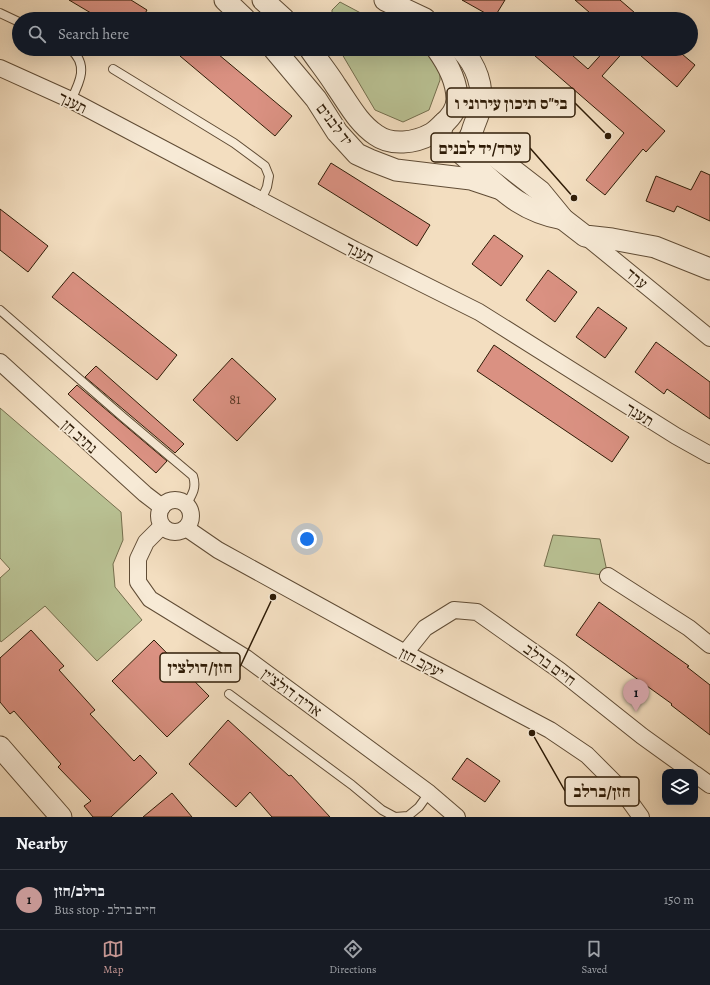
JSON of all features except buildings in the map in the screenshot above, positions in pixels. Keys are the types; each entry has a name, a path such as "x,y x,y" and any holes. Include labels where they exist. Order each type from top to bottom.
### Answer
{"street":[{"path":"225,0 238,12"},
{"path":"263,0 276,12"},
{"path":"383,0 396,12"},
{"path":"383,0 410,12"},
{"name":"יד לבנים","path":"280,56 316,99 336,132 357,154 396,170 471,178 498,188"},
{"name":"יד לבנים","path":"315,56 361,122 377,136 392,141 402,142 419,139 432,134 453,113 456,105 456,90 452,75 442,56"},
{"path":"418,172 435,164 446,156 463,141 475,125 480,109 480,86 477,73 471,59 468,56"},
{"name":"תענך","path":"0,68 71,100 479,312 676,436 710,455"},
{"path":"446,121 457,118 468,124 463,141"},
{"name":"ערד","path":"563,219 536,213 498,188 462,154 463,141 540,191 563,219 710,338"},
{"path":"585,236 655,247 710,269"},
{"name":"נתיב חן","path":"0,362 162,508"},
{"path":"172,501 177,501 186,505 191,514 190,524 186,528 177,532 166,530 162,526 159,516 162,508 167,502 172,501"},
{"name":"אריה דולצ'ין","path":"162,526 146,542 138,559 138,582 150,599 246,658 429,793 457,817"},
{"name":"יעקב חזן","path":"186,528 218,550 405,653 550,730 587,755 620,788 641,817"},
{"path":"608,576 689,628 710,645"},
{"name":"חיים ברלב","path":"405,653 425,628 454,610 477,612 559,670 642,736 688,769"},
{"path":"0,747 61,817"},
{"path":"698,776 710,785"}],"lane":[{"path":"0,13 12,19"},
{"path":"71,100 82,73 80,62 77,56"},
{"path":"113,69 234,143 265,166 270,176 261,200"},
{"path":"0,310 193,476 196,484 193,495 186,505"},
{"path":"229,694 352,785 382,810 394,817 408,816 419,807 429,793"}],"green space":[{"path":"340,2 359,12 332,12 332,10"},
{"path":"343,56 431,56 440,64 440,80 429,110 403,122 375,110"},
{"path":"0,408 121,512 123,540 113,564 115,587 142,620 97,661 45,606 1,642 0,640 0,578 10,569 0,558"},
{"path":"553,535 600,539 608,576 544,566"}],"place":[{"name":"בי\"ס תיכון עירוני ו","path":"608,136"},
{"name":"ערד/יד לבנים","path":"574,198"},
{"name":"חזן/דולצין","path":"273,597"},
{"name":"ברלב/חזן","path":"636,712"},
{"name":"חזן/ברלב","path":"532,733"}]}
